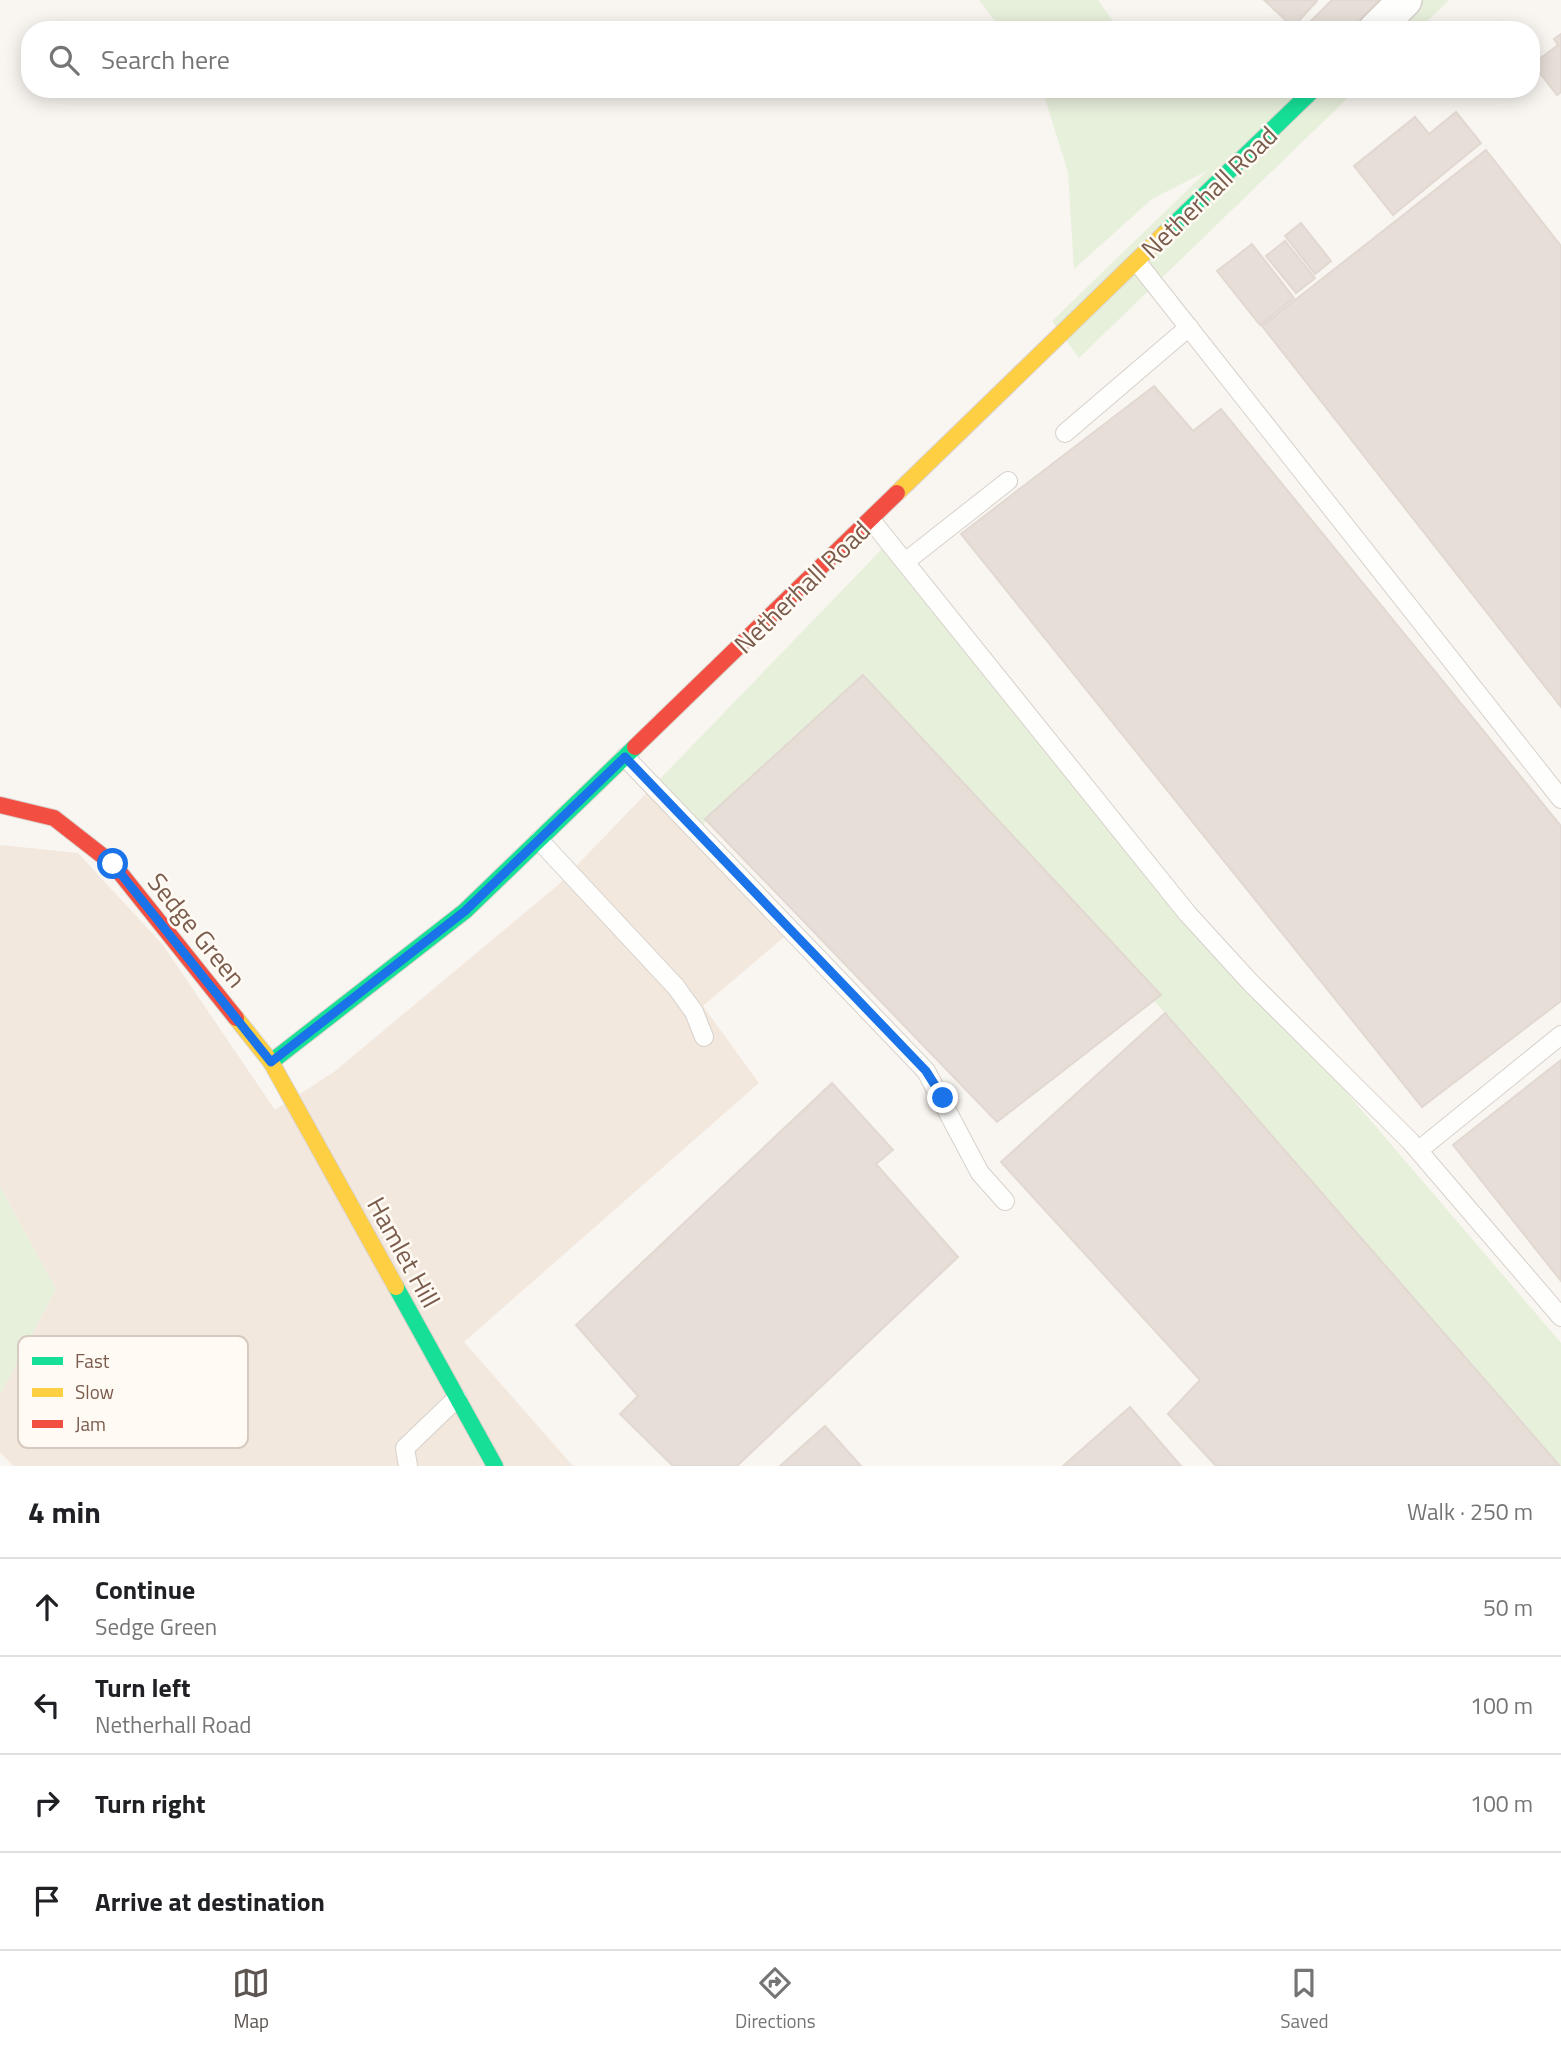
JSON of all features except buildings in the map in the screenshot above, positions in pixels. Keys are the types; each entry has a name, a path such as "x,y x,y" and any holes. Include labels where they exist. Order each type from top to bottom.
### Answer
{"street":[{"path":"1384,21 1405,0"},
{"name":"Netherhall Road","path":"271,1062 465,911 1305,98"},
{"name":"Sedge Green","path":"0,805 54,818 113,864 271,1062"},
{"name":"Hamlet Hill","path":"271,1062 495,1466"}],"lane":[{"path":"1138,262 1561,799"},
{"path":"1065,433 1189,327"},
{"path":"905,562 1008,481"},
{"path":"871,520 1187,913 1250,982 1419,1150 1561,1317"},
{"path":"625,757 926,1071 980,1173 1005,1201"},
{"path":"539,840 676,987 694,1012 704,1037"},
{"path":"1419,1150 1561,1035"},
{"path":"408,1466 405,1448 457,1398"}],"shaded area":[{"path":"659,780 691,836 784,937 703,1006 759,1083 464,1342 573,1466 13,1466 0,1452 0,1395 18,1361 18,1448 248,1448 248,1336 31,1336 56,1289 0,1187 0,845 78,853 163,945 275,1110 334,1072 558,885"}],"green space":[{"path":"979,0 1098,0 1113,21 995,21"},
{"path":"1386,0 1449,0 1427,21 1364,21"},
{"path":"1045,98 1348,98 1079,358 1052,321 1207,171 1152,199 1074,269 1068,172"},
{"path":"882,549 1561,1343 1561,1466 1165,1013 863,675 691,836 659,780"},
{"path":"0,1187 56,1289 31,1336 18,1336 18,1361 0,1395"}],"traffic: fast":[{"path":"1165,233 1305,98"},
{"path":"271,1062 465,911 635,747"},
{"path":"396,1287 495,1466"}],"traffic: slow":[{"path":"897,493 1165,233"},
{"path":"236,1018 271,1062 396,1287"}],"traffic: jam":[{"path":"635,747 897,493"},
{"path":"0,805 54,818 113,864 236,1018"}],"route":[{"path":"113,864 271,1062 465,911 625,757 926,1071 943,1098"}]}
